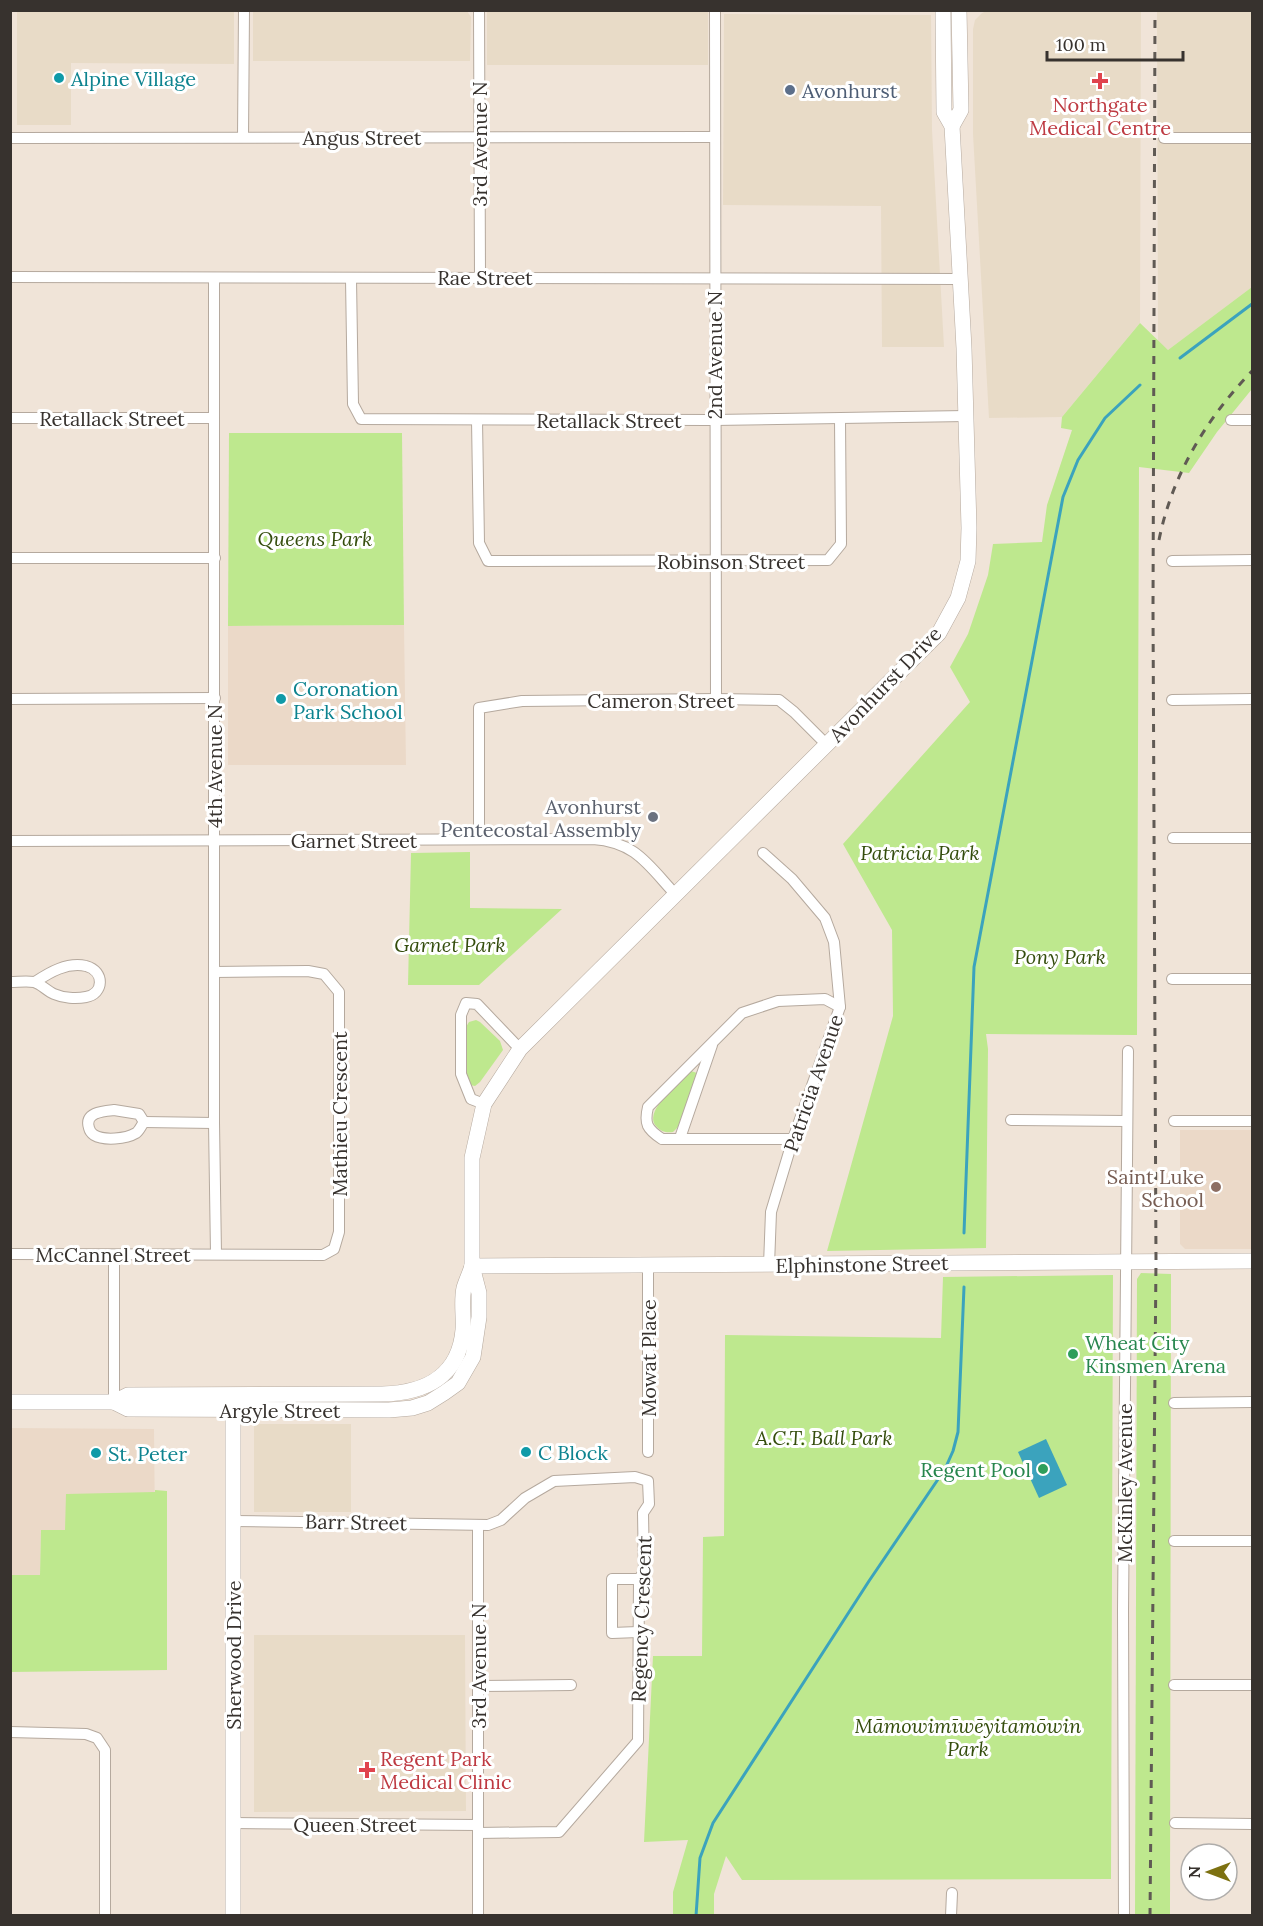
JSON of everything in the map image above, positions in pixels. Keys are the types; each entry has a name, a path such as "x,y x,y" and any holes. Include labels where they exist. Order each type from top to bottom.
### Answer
{"street":[{"path":"243,137 244,10"},
{"name":"3rd Avenue N","path":"478,10 480,276"},
{"name":"2nd Avenue N","path":"715,10 716,699"},
{"name":"Avonhurst Drive","path":"444,1393 458,1383 473,1357 476,1346 479,1293 472,1266 472,1158 484,1104 520,1049 909,664 939,633 958,598 968,561 969,528 952,126 944,112 943,10"},
{"name":"Avonhurst Drive","path":"952,126 960,110 959,10"},
{"name":"Angus Street","path":"10,138 714,137"},
{"path":"1164,138 1252,138"},
{"name":"Rae Street","path":"10,277 351,279 480,276 960,279"},
{"name":"4th Avenue N","path":"214,278 216,1254"},
{"name":"Retallack Street","path":"351,279 353,404 361,419 714,420 966,416"},
{"name":"Retallack Street","path":"10,418 214,418"},
{"name":"Robinson Street","path":"477,420 479,543 488,561 715,561 828,560 841,544 840,419"},
{"path":"1231,420 1252,420"},
{"path":"10,558 215,558"},
{"path":"1172,561 1252,560"},
{"path":"10,699 215,699"},
{"path":"1172,700 1252,699"},
{"name":"Cameron Street","path":"479,839 479,708 522,701 779,700 826,744"},
{"path":"1173,838 1252,838"},
{"name":"Garnet Street","path":"10,841 611,840 632,850 676,895"},
{"name":"Patricia Avenue","path":"763,853 792,879 825,918 834,942 840,1007 793,1139 771,1212 769,1265"},
{"path":"10,982 35,982 54,994 68,998 86,997 95,994 100,987 100,977 93,969 85,966 67,967 53,970 35,982"},
{"name":"Mathieu Crescent","path":"214,972 308,971 324,974 339,992 339,1232 334,1249 323,1255 216,1254"},
{"path":"1172,979 1252,979"},
{"path":"793,1139 662,1139 650,1131 645,1118 648,1107 742,1013 778,1001 825,999 840,1007"},
{"path":"484,1104 471,1099 460,1074 461,1015 466,1003 477,1004 520,1049"},
{"path":"680,1138 713,1041"},
{"name":"McKinley Avenue","path":"1124,1916 1123,1610 1128,1051"},
{"path":"114,1110 139,1114 144,1122 137,1132 117,1138 95,1136 90,1132 88,1125 89,1118 95,1113 114,1110"},
{"path":"1011,1120 1126,1121"},
{"path":"1174,1121 1252,1121"},
{"path":"144,1122 214,1123"},
{"name":"McCannel Street","path":"10,1254 216,1254"},
{"path":"114,1255 114,1401"},
{"name":"Elphinstone Street","path":"472,1266 1252,1261"},
{"name":"Mowat Place","path":"648,1265 648,1452"},
{"name":"Avonhurst Drive","path":"442,1376 453,1362 459,1348 463,1331 464,1289 472,1266"},
{"name":"Argyle Street","path":"233,1403 403,1394 430,1385 442,1376"},
{"name":"Argyle Street","path":"10,1402 114,1401 128,1395 233,1403 412,1408 428,1403 444,1393"},
{"path":"1174,1403 1252,1402"},
{"name":"Sherwood Drive","path":"233,1403 233,1916"},
{"name":"Regency Crescent","path":"478,1525 488,1525 501,1520 525,1498 554,1480 635,1477 648,1481 649,1504 643,1513 644,1572 639,1579 638,1741 559,1832 478,1829"},
{"name":"Barr Street","path":"233,1521 478,1525"},
{"name":"3rd Avenue N","path":"478,1525 478,1916"},
{"path":"1174,1541 1252,1542"},
{"path":"638,1632 612,1633 612,1579 639,1579"},
{"path":"478,1686 571,1685"},
{"path":"1174,1685 1252,1685"},
{"path":"10,1732 86,1734 97,1738 105,1750 105,1916"},
{"name":"Queen Street","path":"233,1823 478,1829"},
{"path":"1175,1823 1252,1824"},
{"path":"951,1916 952,1893"}],"shaded area":[{"path":"989,10 1141,12 1140,323 1062,417 989,418 973,134 973,29 975,20"},
{"path":"467,11 471,17 470,61 253,61 253,12"},
{"path":"708,11 708,65 487,65 487,12"},
{"path":"1157,11 1252,11 1252,287 1168,350 1158,341"},
{"path":"17,12 234,12 234,64 71,63 71,125 17,125"},
{"path":"724,14 931,15 932,130 944,347 882,347 881,206 723,205"},
{"path":"404,625 406,765 228,765 228,626"},
{"name":"Saint Luke School","path":"1180,1130 1252,1130 1252,1249 1185,1249 1180,1244"},
{"path":"254,1424 351,1424 351,1512 254,1512"},
{"path":"11,1428 154,1429 155,1530 41,1530 40,1575 11,1575"},
{"path":"254,1635 465,1635 466,1811 254,1812"}],"green space":[{"path":"1252,287 1252,389 1217,432 1189,473 1139,467 1137,1035 986,1034 988,1049 986,1248 827,1251 893,1016 892,930 843,844 970,702 950,667 968,634 988,575 993,544 1042,542 1047,505 1072,430 1061,428 1062,417 1140,323 1168,350"},
{"name":"Queens Park","path":"229,433 402,433 404,625 228,626"},
{"name":"Garnet Park","path":"470,852 470,908 562,909 479,985 408,985 411,853"},
{"path":"476,1020 500,1041 503,1050 475,1086 470,1085 466,1079 466,1027 469,1022"},
{"path":"691,1071 697,1073 679,1126 673,1132 662,1131 653,1119 655,1112 665,1097"},
{"path":"1141,1273 1171,1274 1170,1915 1135,1916 1137,1279"},
{"path":"1113,1275 1111,1879 742,1880 726,1856 714,1894 714,1915 673,1915 673,1892 688,1840 644,1842 653,1656 702,1656 703,1537 724,1536 725,1335 941,1338 943,1277"},
{"path":"155,1490 167,1491 167,1670 11,1672 11,1575 40,1575 41,1530 65,1530 66,1494 155,1492"}],"water":[{"name":"Regent Pool","path":"1046,1439 1067,1485 1039,1498 1018,1452"}],"waterway":[{"path":"1180,358 1252,304"},
{"path":"964,1233 974,967 1063,497 1078,460 1105,418 1140,385"},
{"path":"696,1916 700,1858 713,1823 869,1581 945,1469 953,1451 958,1432 964,1287"}],"railway":[{"path":"1150,1916 1156,1261 1153,609 1155,10"},
{"path":"1159,540 1173,493 1193,449 1235,389 1252,371"}],"place":[{"name":"Alpine Village","path":"59,78"},
{"name":"Northgate Medical Centre","path":"1100,81"},
{"name":"Avonhurst","path":"790,90"},
{"name":"Coronation Park School","path":"281,699"},
{"name":"Avonhurst Pentecostal Assembly","path":"653,817"},
{"name":"Saint Luke School","path":"1216,1187"},
{"name":"Wheat City Kinsmen Arena","path":"1073,1354"},
{"name":"C Block","path":"526,1452"},
{"name":"St. Peter","path":"96,1453"},
{"name":"Regent Pool","path":"1043,1469"},
{"name":"Regent Park Medical Clinic","path":"367,1770"}],"park label":[{"name":"Patricia Park","path":"920,852"},
{"name":"Pony Park","path":"1060,956"},
{"name":"A.C.T. Ball Park","path":"824,1437"},
{"name":"Māmowimīwēyitamōwin Park","path":"968,1736"}]}
